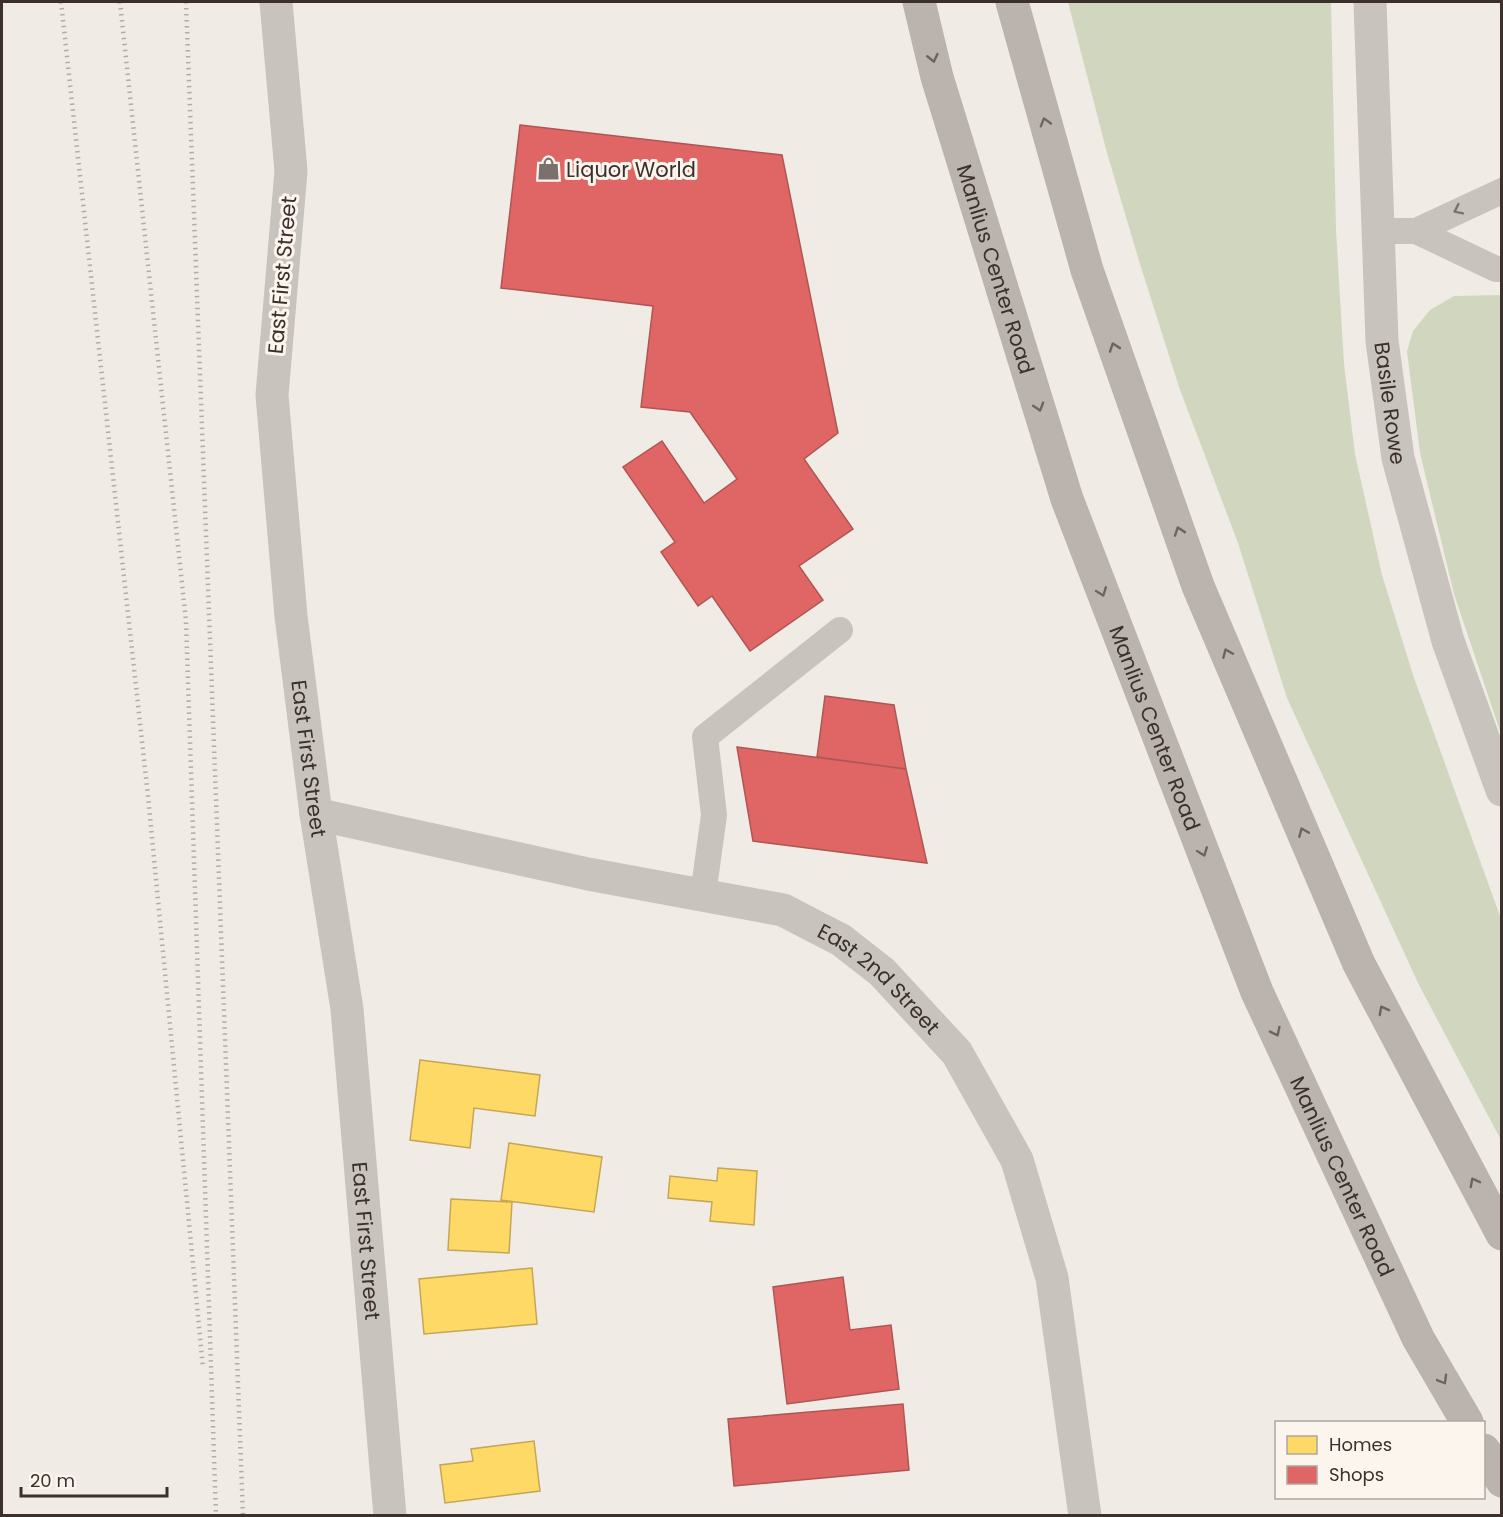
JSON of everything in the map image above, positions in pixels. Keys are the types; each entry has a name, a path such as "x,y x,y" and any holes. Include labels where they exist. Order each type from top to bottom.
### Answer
{"main road":[{"name":"Manlius Center Road","path":"919,2 937,77 1067,499 1257,992 1418,1338 1466,1421"},
{"path":"1012,2 1087,270 1198,586 1359,964 1502,1234"},
{"path":"1485,1452 1502,1481"}],"street":[{"name":"East First Street","path":"276,2 291,171 272,395 291,616 316,814 346,1010 390,1515"},
{"name":"Basile Rowe","path":"1370,2 1382,341 1398,458 1448,641 1502,790"},
{"name":"East 2nd Street","path":"316,814 588,874 783,910 841,940 882,972 957,1053 1017,1160 1052,1278 1085,1515"}],"lane":[{"path":"1378,231 1416,231 1502,191"},
{"path":"1416,231 1496,269 1502,269"},
{"path":"703,895 714,815 705,737 840,630"}],"green space":[{"path":"1068,2 1331,2 1336,230 1344,364 1355,454 1382,575 1413,675 1501,919 1501,1140 1419,985 1287,698 1238,543 1179,387 1140,264 1107,153"},
{"path":"1502,295 1501,734 1454,594 1420,453 1407,351 1413,331 1430,310 1454,296"}],"building: Homes":[{"path":"420,1060 540,1075 535,1116 474,1108 470,1148 410,1140"},
{"path":"509,1143 602,1157 594,1212 501,1200"},
{"path":"718,1168 757,1171 754,1225 710,1221 712,1202 668,1198 670,1176 717,1181"},
{"path":"451,1199 512,1202 509,1253 448,1250"},
{"path":"532,1268 537,1324 424,1334 419,1279"},
{"path":"534,1441 540,1491 445,1503 440,1465 473,1461 471,1449"}],"building: Shops":[{"path":"520,125 782,155 838,433 804,459 853,529 799,566 823,600 750,651 712,596 698,606 661,552 675,542 623,467 662,441 704,503 737,479 690,412 641,407 653,306 501,288"},
{"path":"825,696 894,705 906,769 817,757"},
{"path":"737,747 906,769 927,863 753,841"},
{"path":"843,1277 850,1330 891,1325 899,1389 787,1404 773,1287"},
{"path":"903,1404 909,1470 734,1486 728,1419"}],"railway":[{"path":"61,2 148,796 203,1368"},
{"path":"120,2 186,621 216,1516"},
{"path":"186,2 243,1516"}],"place":[{"name":"Liquor World","path":"548,169"}]}
